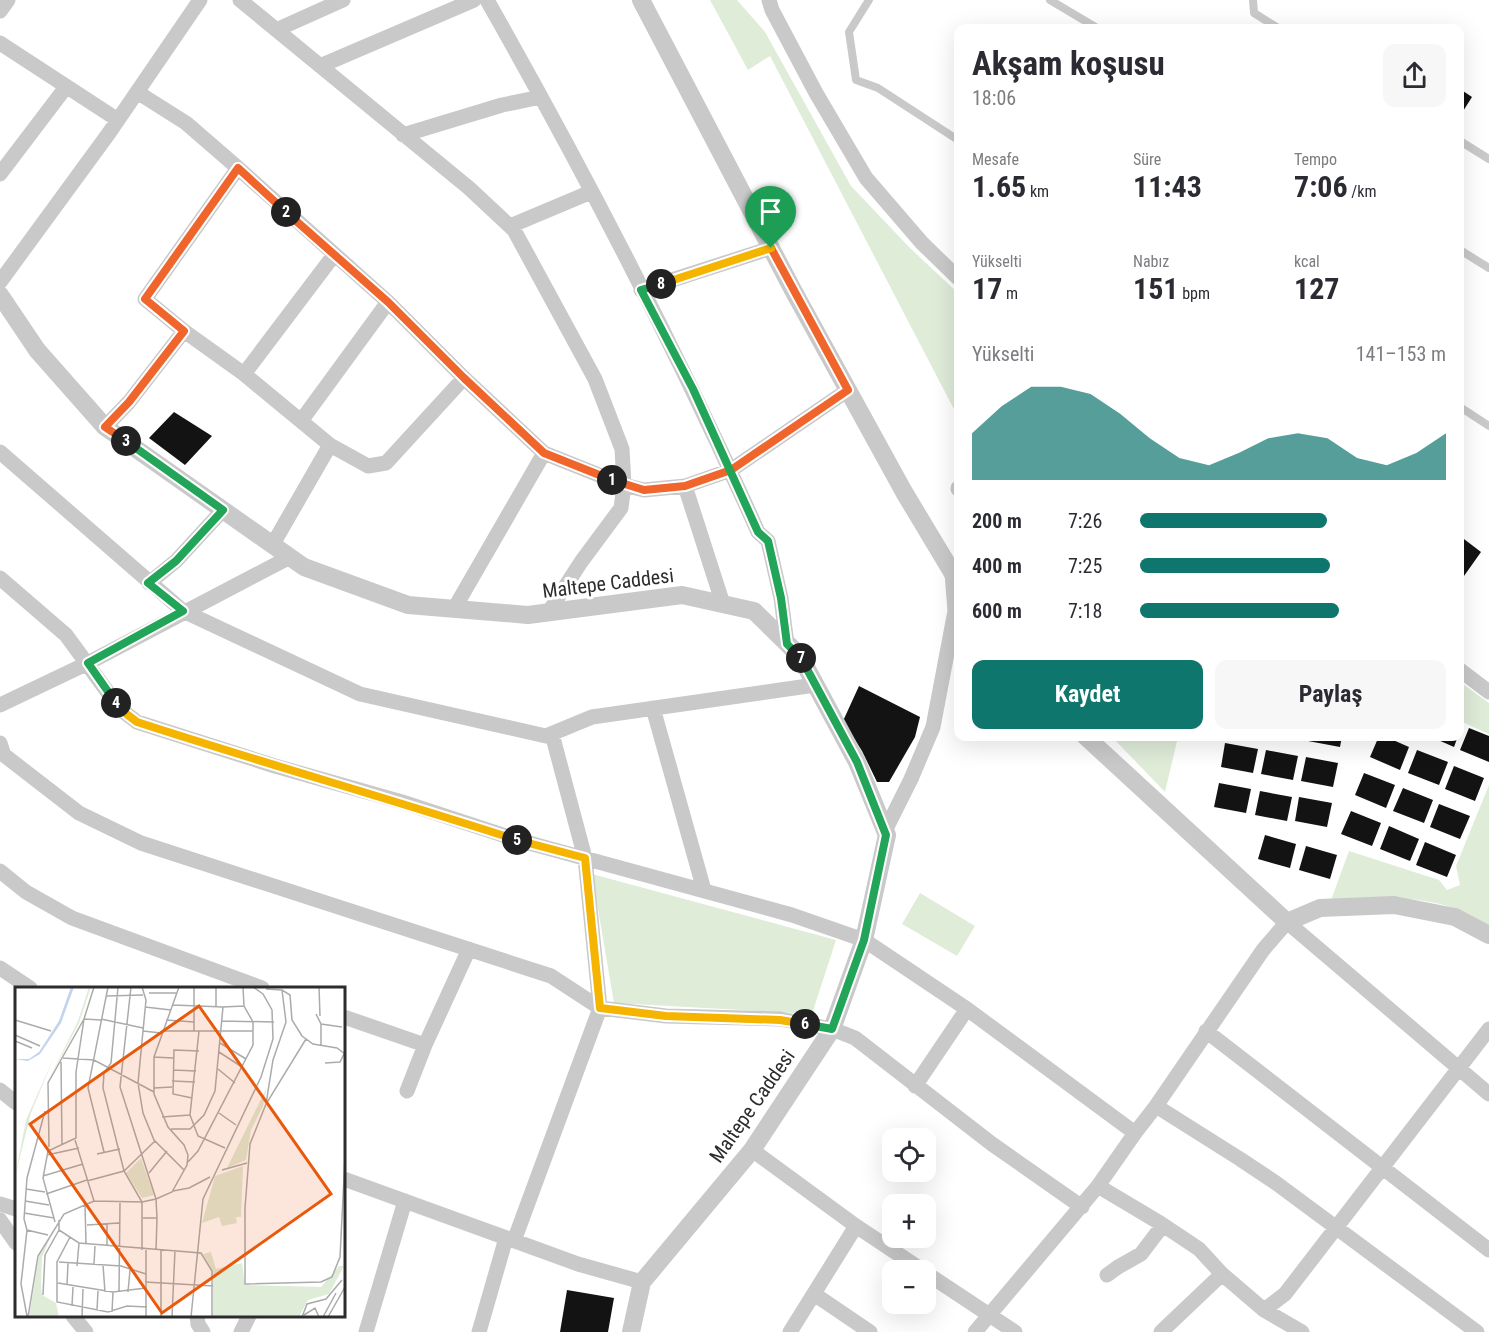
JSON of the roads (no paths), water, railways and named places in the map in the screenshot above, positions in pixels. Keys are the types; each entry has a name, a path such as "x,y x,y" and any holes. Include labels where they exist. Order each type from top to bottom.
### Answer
{"street":[{"path":"0,11 8,0"},
{"path":"0,282 118,120 200,0"},
{"path":"240,0 469,188 514,230 595,379 622,449 624,485 621,508 581,562 548,613"},
{"path":"276,30 343,0"},
{"path":"320,66 474,0"},
{"path":"487,0 541,97 693,389 758,532 768,541 781,598 787,644"},
{"path":"641,0 848,390 954,576"},
{"path":"767,3 866,178 922,243 954,274"},
{"path":"0,43 118,120"},
{"path":"0,174 66,87"},
{"path":"137,92 186,123 238,168 388,302 544,453 624,485 644,490 685,486 731,470 848,390"},
{"path":"403,135 502,105 541,97"},
{"path":"238,168 145,299 184,331 244,374 330,445 368,466 386,463 464,378"},
{"path":"510,226 591,192"},
{"path":"641,290 771,248"},
{"path":"244,374 334,255"},
{"name":"Maltepe Caddesi","path":"2,302 37,350 105,427 304,567 408,605 528,615 682,595 754,611 800,656 857,762 886,835 864,940 832,1029 752,1150 642,1282 631,1332"},
{"path":"301,421 388,302"},
{"path":"105,427 129,402 184,331"},
{"path":"273,544 330,445"},
{"path":"0,452 148,583 183,611 360,694 546,736 592,717 815,685"},
{"path":"454,609 544,453"},
{"path":"685,486 723,604"},
{"path":"148,583 176,561 223,510"},
{"path":"0,705 88,663 183,611 290,557"},
{"path":"0,578 66,635 120,709 137,722 275,766 402,802 518,840 792,915 864,940 967,1009 1135,1133"},
{"path":"885,831 933,728 954,616"},
{"path":"1464,673 1489,692"},
{"path":"653,708 704,890"},
{"path":"479,1332 510,1239 600,1008 585,858 552,734"},
{"path":"1090,741 1287,922 1489,1094"},
{"path":"0,743 4,755 79,813 141,843 551,976 600,1008 666,1016 780,1020 832,1029 855,1038 992,1144 1082,1207"},
{"path":"0,871 26,892 72,918 259,987"},
{"path":"975,1332 1098,1186 1263,950 1287,922 1320,908 1394,905 1455,917 1489,935"},
{"path":"407,1091 425,1045 469,949"},
{"path":"0,968 28,987"},
{"path":"915,1086 967,1009"},
{"path":"345,1017 425,1045"},
{"path":"1264,1310 1285,1294 1489,1029"},
{"path":"1206,1031 1489,1250"},
{"path":"0,1090 15,1102"},
{"path":"1156,1106 1240,1159 1477,1332"},
{"path":"752,1150 856,1227 906,1260"},
{"path":"345,1179 578,1264 642,1282"},
{"path":"1098,1186 1199,1249 1222,1274 1264,1310 1300,1332"},
{"path":"366,1332 405,1202"},
{"path":"0,1204 15,1209"},
{"path":"0,1220 15,1242"},
{"path":"1107,1275 1141,1254 1163,1225"},
{"path":"790,1332 856,1227"},
{"path":"1161,1332 1222,1274"},
{"path":"936,1280 1015,1332"},
{"path":"814,1294 870,1332"},
{"path":"74,1317 86,1332"},
{"path":"241,1332 248,1317"}],"lane":[{"path":"869,0 849,32 856,80 878,88 954,137"},
{"path":"1050,0 1090,24"},
{"path":"1252,0 1254,13 1272,24"},
{"path":"1464,143 1489,159"},
{"path":"1464,252 1489,268"},
{"path":"1464,410 1489,426"}]}
